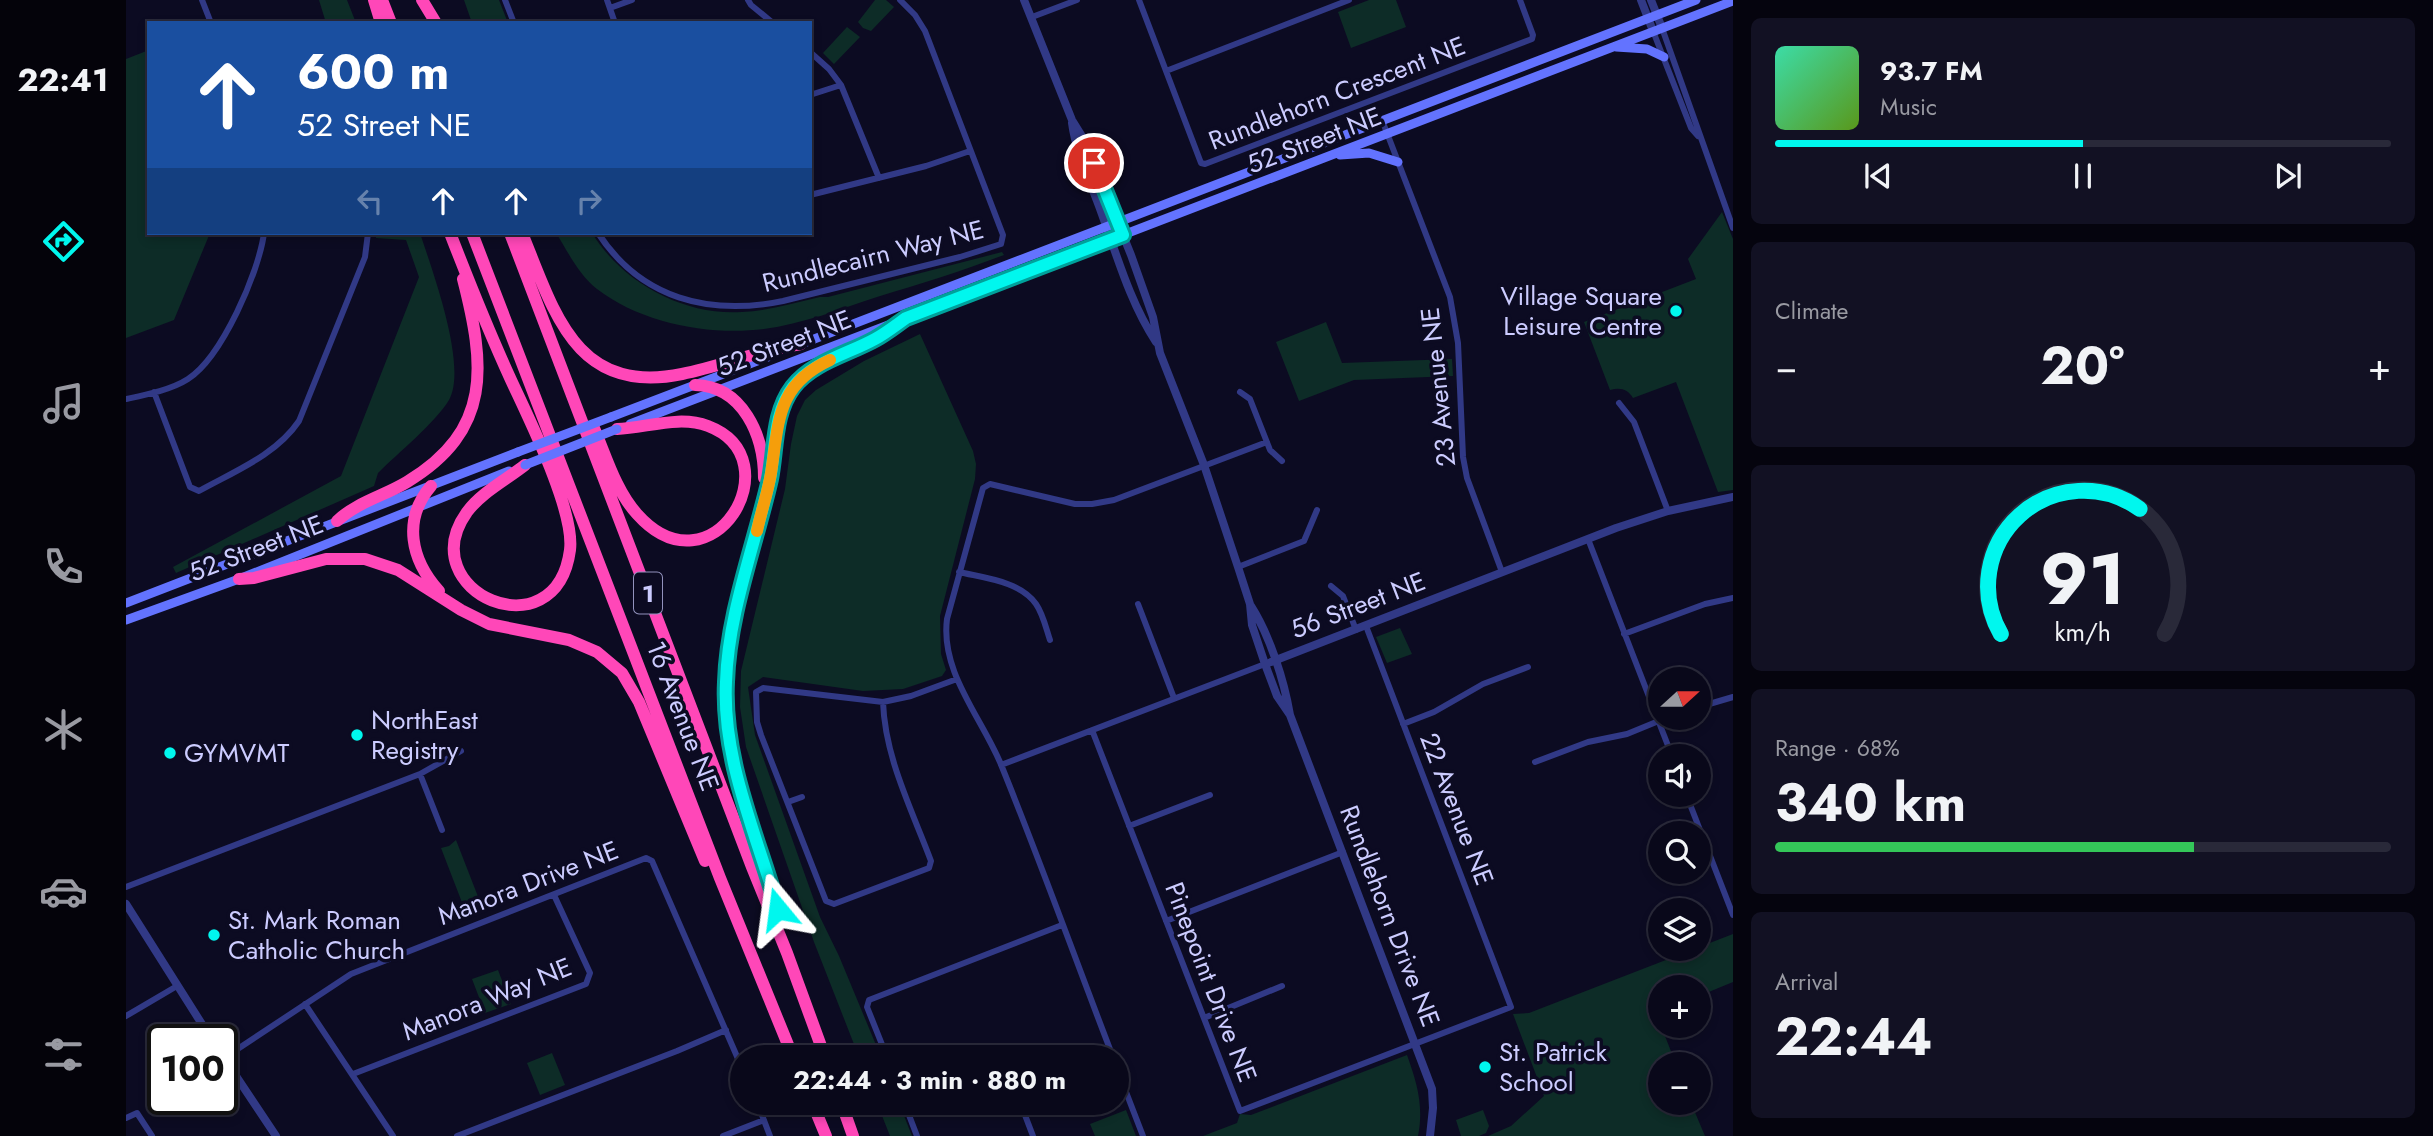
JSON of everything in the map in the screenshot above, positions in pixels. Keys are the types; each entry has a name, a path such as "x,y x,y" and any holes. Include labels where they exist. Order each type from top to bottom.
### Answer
{"highway":[{"path":"374,0 380,21"},
{"path":"383,0 390,21"},
{"path":"422,0 429,21"},
{"path":"422,0 435,21"},
{"path":"451,235 553,477 568,522 571,544 565,574 545,596 516,606 485,599 470,587 458,567 455,544 462,522 472,506 525,465"},
{"name":"16 Avenue NE","path":"473,235 744,939 788,1045"},
{"name":"16 Avenue NE","path":"511,235 821,1045"},
{"path":"523,235 546,293 565,330 581,352 610,370 645,377 682,374 774,348 801,344"},
{"path":"337,521 350,509 401,486 434,463 454,442 466,422 478,383 479,358 459,255"},
{"path":"527,277 622,493 635,512 658,532 678,539 689,539 718,531 737,511 745,483 742,463 733,444 717,430 689,422 617,429"},
{"path":"787,953 785,934 736,771 726,712 726,671 732,631 770,477 780,412 794,385 812,370 876,339 906,318"},
{"path":"695,385 708,385 719,390 739,405 754,428 763,462 763,503"},
{"path":"431,486 416,508 412,525 418,558 428,578 451,604"},
{"path":"239,579 254,578 326,559 365,559 398,570 451,604 489,624 558,638 588,647 606,658 622,673 639,702 724,906 744,939"},
{"path":"817,1115 826,1136"},
{"path":"846,1115 853,1136"}],"main road":[{"name":"52 Street NE","path":"126,603 1696,0"},
{"name":"52 Street NE","path":"126,620 239,579 617,429 1733,1"},
{"path":"1611,47 1647,49 1664,57"},
{"path":"1332,155 1369,153 1398,162"}],"street":[{"path":"202,0 210,21"},
{"path":"505,0 513,21"},
{"path":"607,0 614,21"},
{"path":"610,8 632,0"},
{"path":"748,0 771,21"},
{"name":"Rundlecairn Way NE","path":"599,235 609,249 633,272 660,290 692,302 721,307 757,306 783,301 960,257 1001,244 1003,235 925,31 915,15 900,0"},
{"name":"Rundlehorn Drive NE","path":"1024,0 1072,120 1084,141 1118,221 1153,317 1158,345 1204,465 1238,567 1265,664 1277,696 1290,715"},
{"path":"1032,17 1077,0"},
{"name":"Rundlehorn Crescent NE","path":"1139,0 1201,163 1205,164 1532,39 1533,35 1520,0"},
{"path":"1166,71 1349,0"},
{"path":"1641,0 1658,29 1698,124 1700,137 1733,228"},
{"path":"1651,0 1652,17"},
{"path":"1658,29 1664,57 1691,128 1700,137"},
{"path":"812,54 841,85 879,178"},
{"path":"812,94 841,85"},
{"name":"Rundlehorn Drive NE","path":"1072,120 1075,145 1104,227 1142,320 1158,345"},
{"name":"23 Avenue NE","path":"1382,120 1450,297 1458,343 1466,478 1502,572"},
{"path":"812,195 926,166 970,151"},
{"path":"126,399 188,379 210,357 225,337 262,251 264,235"},
{"path":"154,392 190,487 199,491 269,452 289,436 299,421 365,257 368,235"},
{"path":"1240,392 1250,399 1270,450 1282,461"},
{"path":"1619,403 1634,422 1668,511"},
{"path":"1108,1045 1002,765 957,679 947,652 945,635 959,572 983,488 990,484 1075,504 1092,504 1114,500 1267,442"},
{"name":"56 Street NE","path":"1002,765 1588,539 1668,511 1733,497"},
{"path":"1238,567 1304,541 1317,510"},
{"path":"1588,539 1648,695"},
{"path":"959,572 1007,584 1027,593 1037,605 1050,640"},
{"path":"1331,586 1343,596 1356,630"},
{"path":"1624,634 1666,616 1733,598"},
{"path":"1138,604 1174,698"},
{"name":"Rundlehorn Drive NE","path":"1250,604 1261,622 1286,692 1290,715 1432,1089 1430,1136"},
{"name":"22 Avenue NE","path":"1366,626 1511,1007 1416,1045"},
{"path":"1403,724 1434,712 1483,684 1528,667"},
{"path":"883,702 884,727 890,752 931,861 929,868 829,904 757,722 756,692 763,688 883,702 911,696 957,679"},
{"path":"1712,703 1733,697"},
{"path":"1535,762 1588,742 1627,734 1648,725"},
{"name":"Pinepoint Drive NE","path":"1092,730 1240,1111 1416,1045"},
{"path":"126,887 420,774 461,751"},
{"path":"420,774 442,830"},
{"path":"1129,826 1210,795"},
{"path":"788,802 802,797"},
{"path":"1691,807 1733,915"},
{"path":"1166,921 1343,852"},
{"name":"Manora Drive NE","path":"238,1047 351,974 646,858 652,861 732,1045"},
{"name":"Manora Way NE","path":"353,1074 586,984 590,974 554,895"},
{"path":"126,904 202,1024"},
{"path":"882,1045 867,1007 869,1000 1062,925"},
{"path":"126,1016 177,986"},
{"path":"1204,1018 1282,986"},
{"path":"305,1004 393,1136"},
{"path":"457,1136 726,1030"},
{"path":"238,1079 276,1136"},
{"path":"1129,1100 1143,1136"},
{"path":"126,1118 137,1113 152,1136"},
{"path":"762,1115 770,1136"},
{"path":"909,1115 917,1136"},
{"path":"1025,1115 1033,1136"},
{"path":"723,1136 764,1120"}],"green space":[{"path":"319,0 347,0 355,21 325,21"},
{"path":"464,0 499,0 507,21 471,21"},
{"path":"875,0 886,0 894,7 871,31 858,22"},
{"path":"1369,0 1396,0 1406,27 1351,48 1338,12"},
{"path":"847,27 860,37 834,64 823,53"},
{"path":"147,51 147,235 209,235 174,320 126,338 126,59"},
{"name":"Village Square Leisure Centre","path":"1722,212 1733,239 1733,490 1718,492 1676,382 1633,398 1623,390 1610,390 1584,322 1696,279 1688,259"},
{"path":"376,235 421,235 451,342 454,385 449,400 426,428 378,473 374,486 176,573 173,567 341,476 419,277 406,240 376,238"},
{"path":"557,235 593,235 620,267 637,281 677,302 720,312 742,312 828,297 1002,252 1004,255 807,320 743,331 676,324 634,311 597,289 574,263"},
{"path":"1326,322 1342,363 1452,359 1453,376 1354,380 1299,401 1276,342"},
{"path":"920,334 973,451 975,479 940,616 941,654 946,670 942,676 903,689 863,691 763,677 748,687 755,735 820,917 876,1045 854,1045 814,942 746,747 740,707 741,671 785,489 797,416 805,400 816,390 864,361"},
{"path":"1400,628 1412,654 1387,663 1376,637"},
{"path":"456,840 484,912 468,918 441,848"},
{"path":"1733,934 1733,982 1711,991 1711,975 1648,975 1648,1038 1666,1038 1671,1052 1648,1052 1648,1115 1696,1115 1705,1136 1488,1136 1511,1126 1544,1096 1513,1014 1529,1013 1663,961 1711,961 1711,943"},
{"path":"498,970 511,1004 485,1013 472,979"},
{"path":"552,1053 565,1085 540,1095 527,1063"},
{"path":"1407,1055 1418,1095 1418,1136 1203,1136 1237,1123 1240,1114 1251,1115"},
{"path":"1483,1110 1489,1126 1486,1133 1479,1136 1461,1136 1456,1120"},
{"path":"882,1115 904,1115 912,1136 890,1136"},
{"path":"1113,1115 1128,1115 1136,1136 1095,1136 1090,1124"}],"slow traffic":[{"path":"757,531 783,403 802,377 830,360"}],"place":[{"name":"Village Square Leisure Centre","path":"1676,311"},
{"name":"NorthEast Registry","path":"357,735"},
{"name":"GYMVMT","path":"170,753"},
{"name":"St. Mark Roman Catholic Church","path":"214,935"},
{"name":"St. Patrick School","path":"1485,1067"}],"route":[{"path":"778,909 732,754 727,723 726,684 734,620 770,477 783,403 794,385 812,370 876,339 906,318 1123,235 1094,163"}]}
